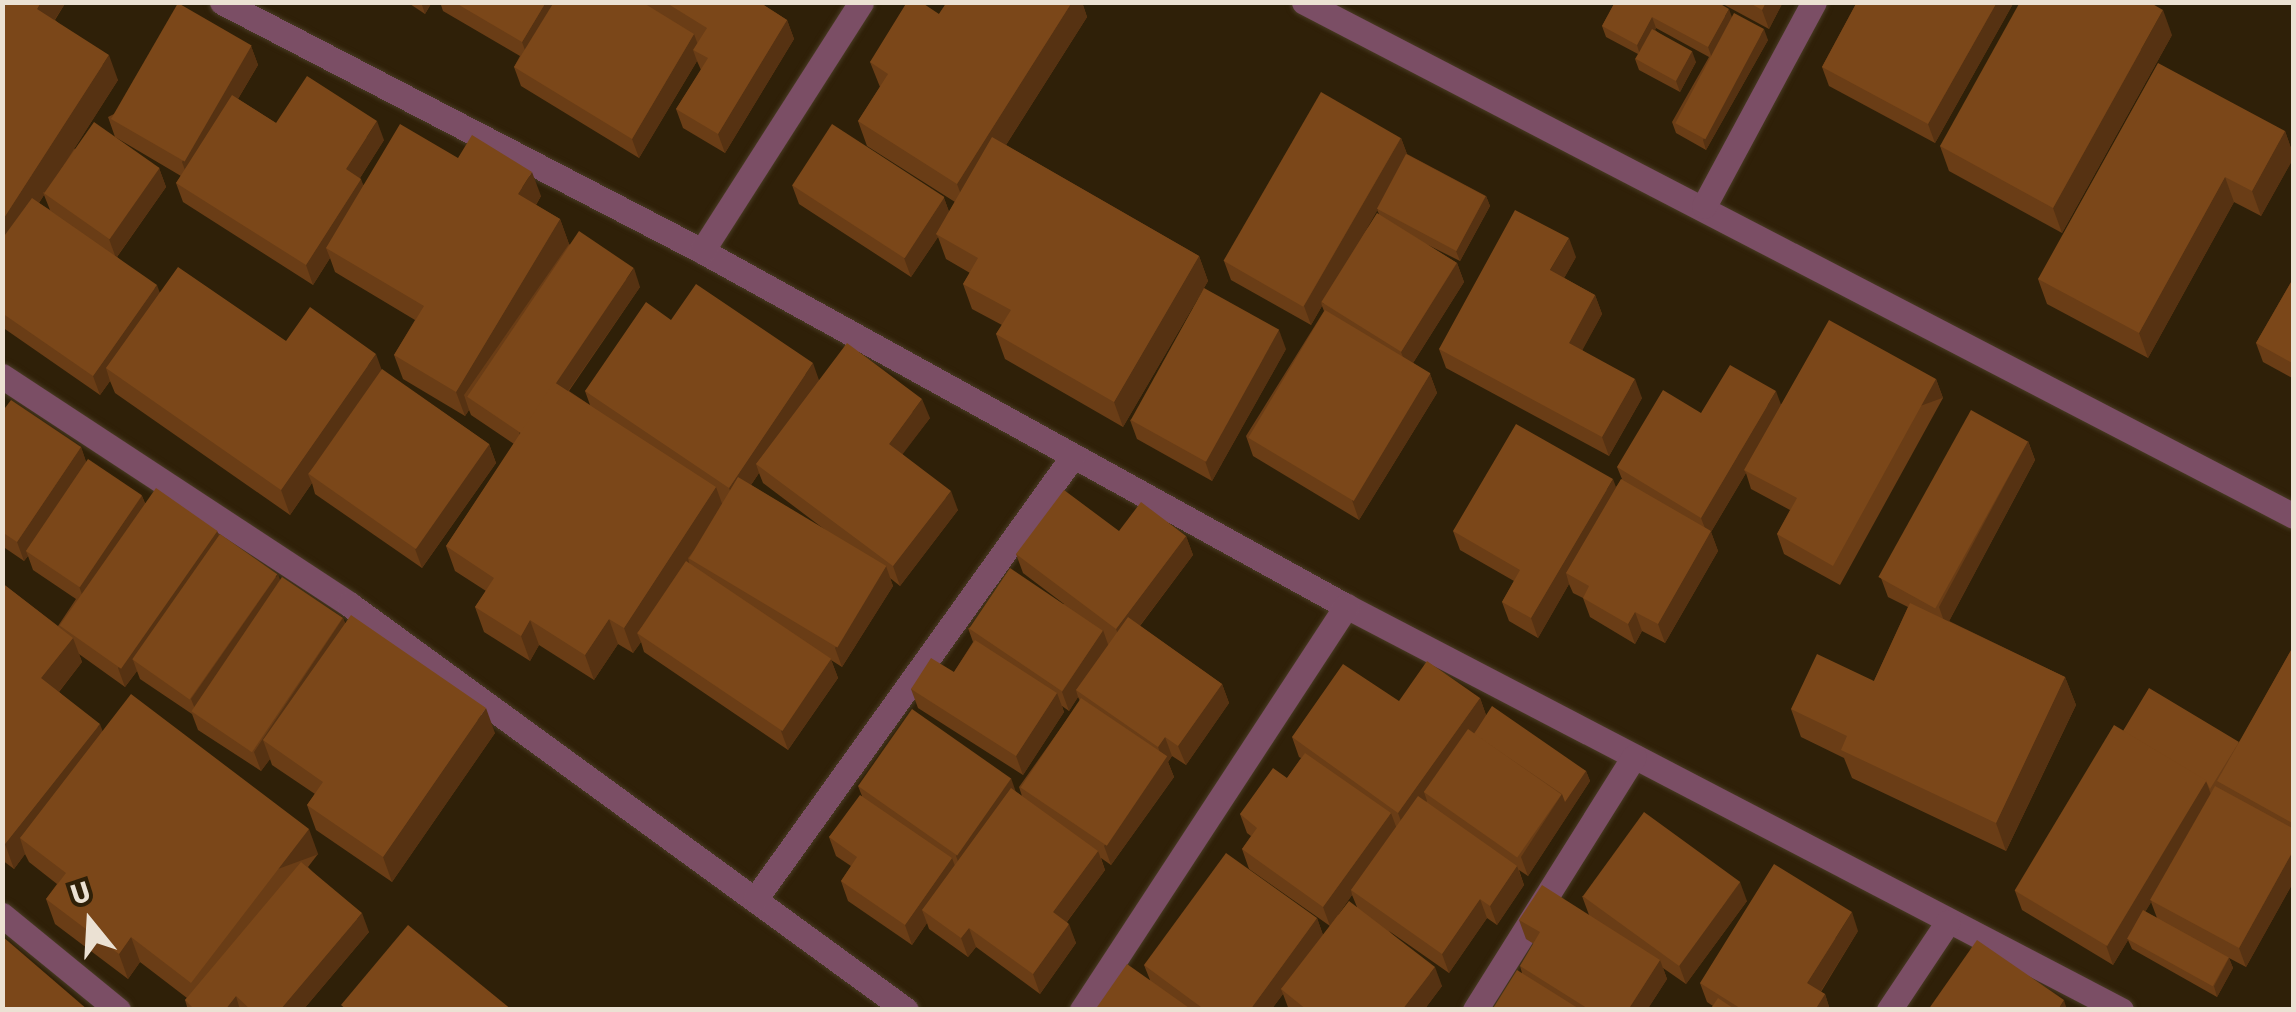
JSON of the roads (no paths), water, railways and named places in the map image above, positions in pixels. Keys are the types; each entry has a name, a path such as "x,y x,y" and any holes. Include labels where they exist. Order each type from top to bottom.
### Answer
{"street":[{"path":"222,2 702,252 1346,606 1947,923 2121,1010"},
{"path":"702,252 861,2"},
{"path":"1304,2 1704,206 2294,516"},
{"path":"1704,206 1814,2"},
{"path":"2,376 349,604 906,1010"},
{"path":"756,898 1073,456"},
{"path":"1082,1010 1346,606"},
{"path":"1474,1010 1634,756"},
{"path":"2,915 118,1010"},
{"path":"1889,1010 1947,923"}]}
